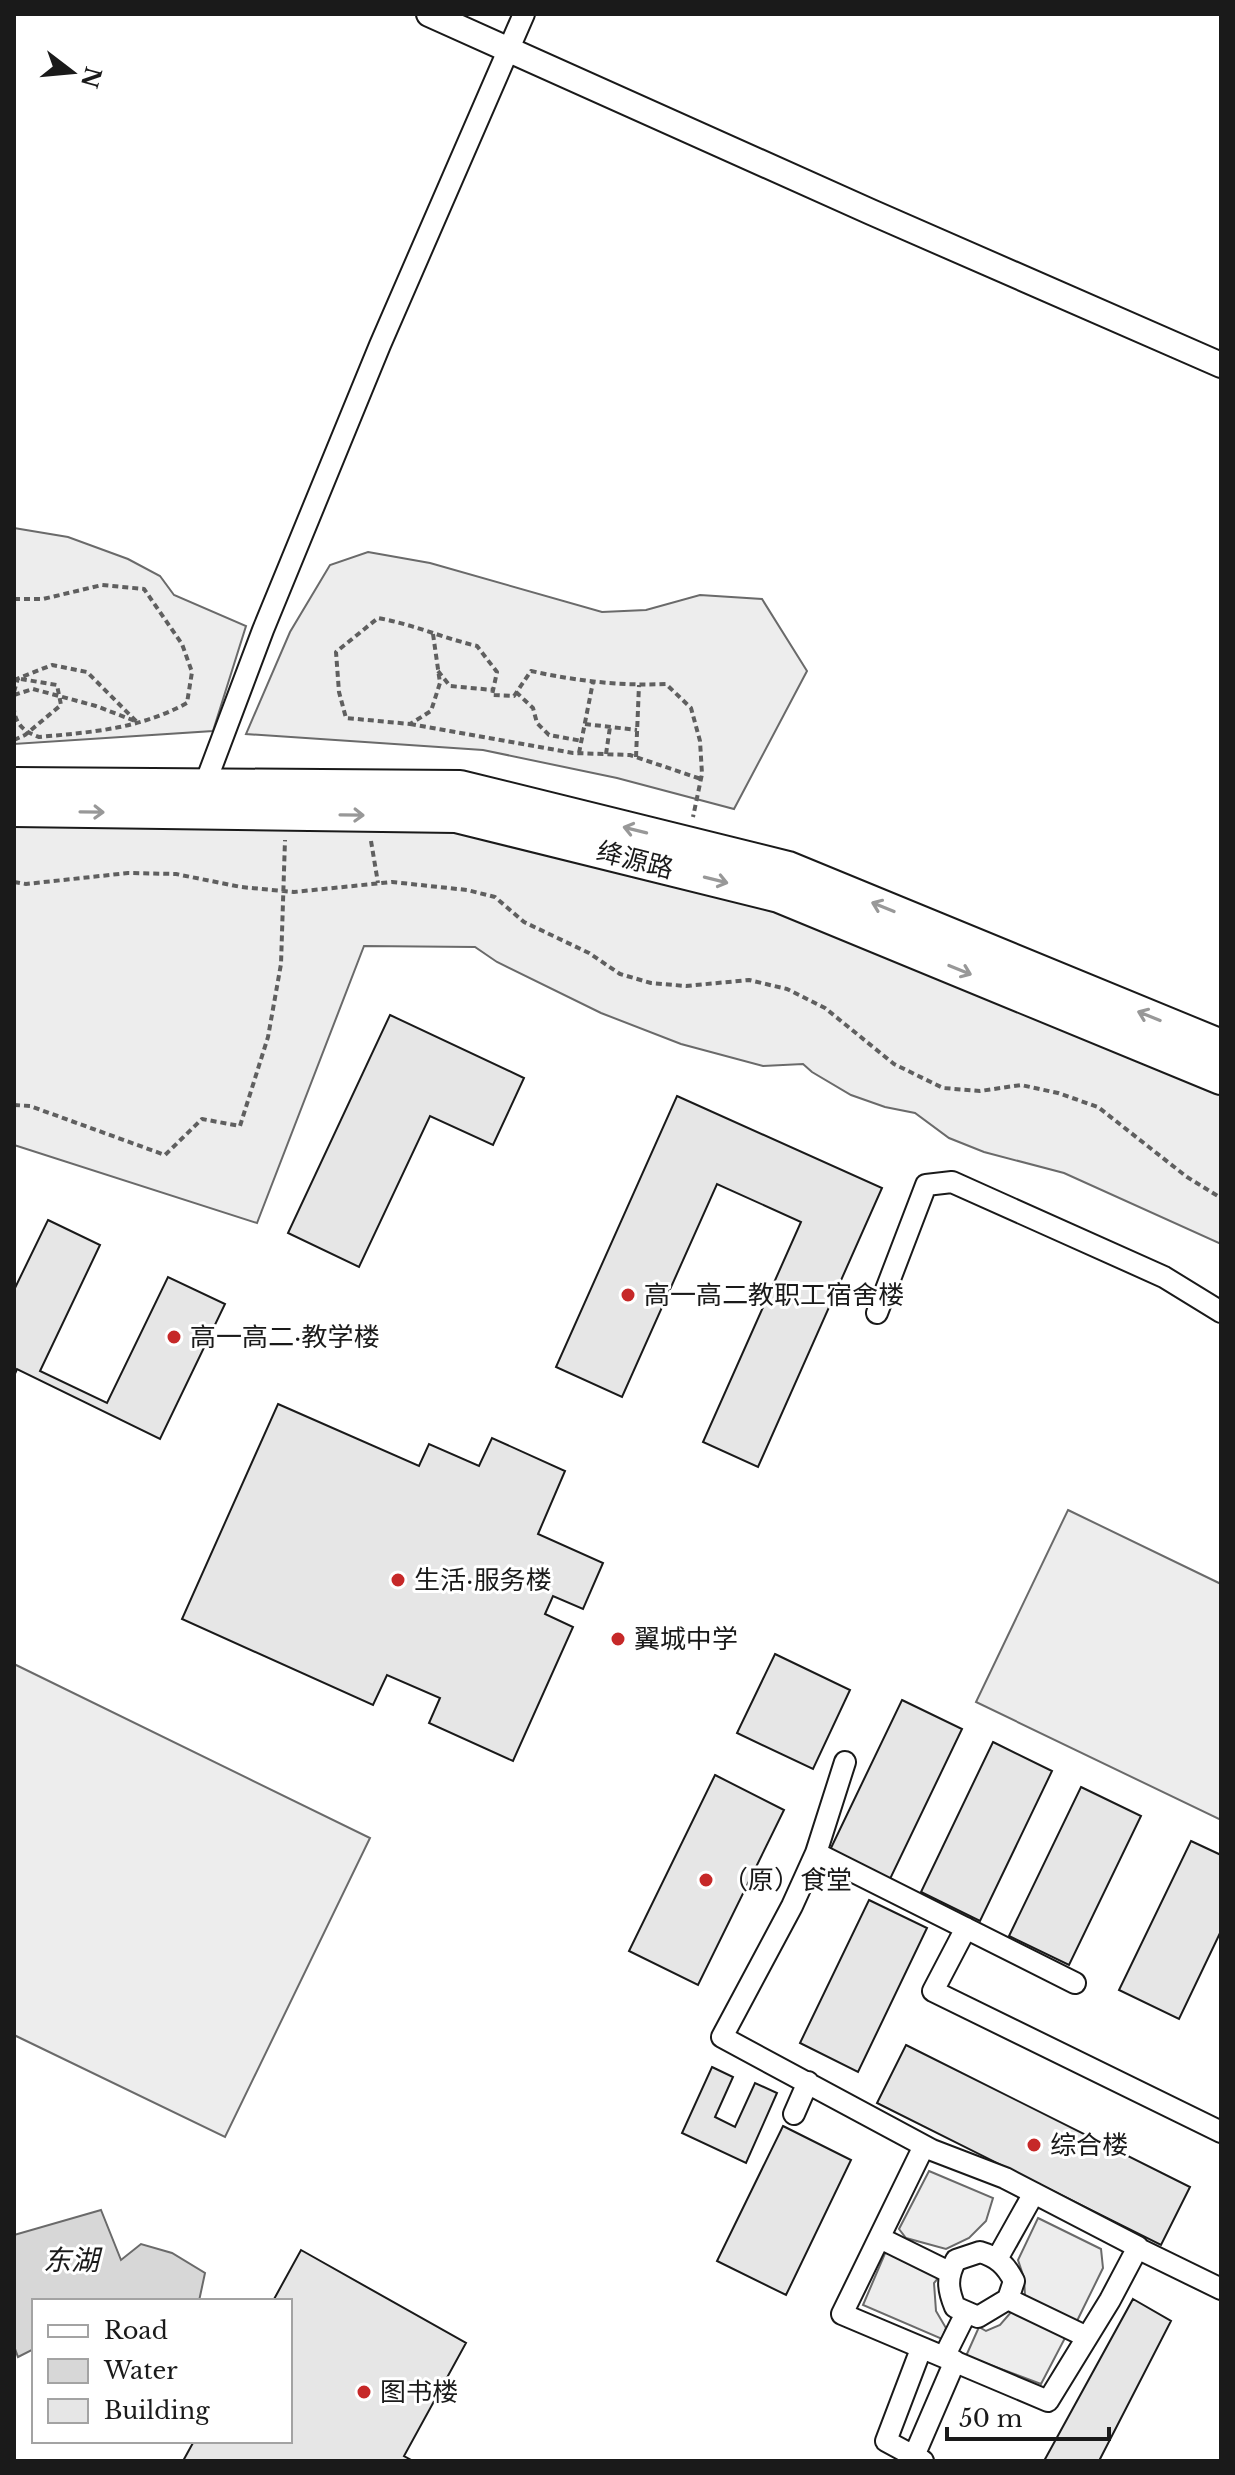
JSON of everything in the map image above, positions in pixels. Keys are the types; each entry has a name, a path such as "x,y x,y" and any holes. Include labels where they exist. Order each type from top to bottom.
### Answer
{"highway":[{"name":"绛源路","path":"14,784 460,787 788,868 1221,1046"},
{"name":"绛源路","path":"14,810 456,816 779,896 1221,1078"}],"street":[{"path":"429,14 1221,365"},
{"path":"205,784 263,630 524,14"},
{"path":"877,1313 926,1185 952,1182 1164,1277 1221,1312"},
{"path":"845,1762 816,1853 792,1906 722,2037 924,2146 1005,2178 1221,2289"},
{"path":"816,1853 1075,1983"},
{"path":"966,1928 933,1991 1221,2132"},
{"path":"794,2114 808,2082"},
{"path":"924,2146 842,2314 1048,2401 1137,2248"},
{"path":"997,2259 1034,2193"},
{"path":"880,2238 949,2272"},
{"path":"980,2252 997,2259 1008,2269 1014,2281 1008,2299 978,2317 955,2307 950,2295 949,2272 956,2260 980,2252"},
{"path":"1008,2299 1087,2337"},
{"path":"921,2349 886,2441 918,2459 966,2313"}],"path":[{"path":"14,599 43,599 102,585 144,589 182,644 192,672 187,703 160,718 128,727 39,737 28,733 16,721 14,710"},
{"path":"687,843 701,779 700,741 691,708 666,684 593,682 531,671 514,696 492,695 497,672 477,646 403,622 378,618 336,652 339,692 346,718 410,724 482,739 579,753 636,757 701,779"},
{"path":"410,724 431,711 440,683 433,634"},
{"path":"16,679 52,665 87,672 137,722"},
{"path":"438,671 450,686 493,690"},
{"path":"16,679 14,693 33,689 96,706 137,722"},
{"path":"14,740 28,733 61,705 57,685 16,679"},
{"path":"579,753 593,682"},
{"path":"636,757 639,685"},
{"path":"516,692 533,708 537,723 549,735 582,741"},
{"path":"585,724 637,730"},
{"path":"606,754 610,727"},
{"path":"14,1105 30,1106 165,1155 202,1119 240,1126 268,1037 281,964 286,814"},
{"path":"366,815 378,883"},
{"path":"14,882 26,884 128,873 176,874 241,887 294,892 392,882 467,890 495,897 524,922 589,953 620,974 651,983 686,986 749,980 787,989 825,1008 894,1064 943,1088 980,1091 1021,1085 1058,1093 1098,1107 1187,1177 1221,1198"}],"shaded area":[{"path":"14,528 68,537 128,559 160,576 174,595 246,626 213,731 14,744"},
{"path":"368,552 430,563 602,612 646,610 700,595 762,599 807,671 734,809 617,778 483,750 246,734 290,632 330,565"},
{"path":"14,821 391,823 501,835 782,907 1221,1089 1221,1244 1064,1173 984,1152 949,1138 915,1113 851,1095 803,1064 763,1066 681,1044 601,1013 497,962 475,947 364,946 257,1223 14,1145"},
{"path":"1068,1510 1221,1584 1221,1820 976,1702"},
{"path":"14,1664 370,1838 225,2137 14,2035"},
{"path":"929,2171 993,2198 986,2221 969,2238 946,2249 906,2238 899,2229"},
{"path":"1038,2218 1101,2249 1103,2268 1075,2325 1025,2296 1024,2278 1018,2260"},
{"path":"886,2251 939,2277 934,2283 936,2311 946,2328 942,2339 863,2305"},
{"path":"1012,2311 1065,2338 1041,2384 966,2356 979,2327 986,2331 1000,2325"}],"water":[{"name":"东湖","path":"101,2210 121,2260 141,2244 172,2253 205,2273 199,2299 32,2299 32,2350 18,2357 14,2346 14,2235"}],"building":[{"path":"390,1015 524,1078 493,1145 430,1116 359,1267 288,1233"},
{"name":"高一高二教职工宿舍楼","path":"677,1096 882,1188 758,1467 703,1442 801,1222 717,1184 622,1397 556,1367"},
{"name":"高一高二·教学楼","path":"48,1220 100,1245 40,1371 107,1403 168,1277 225,1304 160,1439 17,1369 14,1376 14,1290"},
{"name":"生活·服务楼","path":"278,1404 419,1466 429,1444 479,1466 492,1438 565,1471 538,1534 603,1563 583,1609 553,1596 545,1614 573,1627 513,1761 429,1723 440,1698 387,1675 373,1705 182,1619"},
{"path":"775,1654 850,1690 813,1769 737,1733"},
{"path":"902,1700 962,1729 890,1879 830,1850"},
{"path":"993,1742 1052,1771 980,1921 921,1892"},
{"name":"（原）食堂","path":"715,1775 784,1810 698,1985 629,1951"},
{"path":"1081,1787 1141,1816 1069,1965 1009,1936"},
{"path":"1191,1841 1221,1855 1221,1931 1179,2019 1119,1990"},
{"path":"869,1900 927,1928 858,2072 800,2043"},
{"name":"综合楼","path":"906,2045 1190,2187 1161,2245 877,2103"},
{"path":"712,2067 733,2077 715,2117 735,2127 755,2083 777,2093 746,2163 682,2133"},
{"path":"783,2126 851,2160 786,2295 717,2261"},
{"name":"图书楼","path":"301,2250 466,2343 404,2456 413,2461 183,2461 193,2443 292,2443 292,2299 274,2299"},
{"path":"1133,2299 1171,2321 1099,2461 1044,2461"}],"place":[{"name":"高一高二教职工宿舍楼","path":"628,1295"},
{"name":"高一高二·教学楼","path":"174,1337"},
{"name":"生活·服务楼","path":"398,1580"},
{"name":"翼城中学","path":"618,1639"},
{"name":"（原）食堂","path":"706,1880"},
{"name":"综合楼","path":"1034,2145"},
{"name":"图书楼","path":"364,2392"}]}
